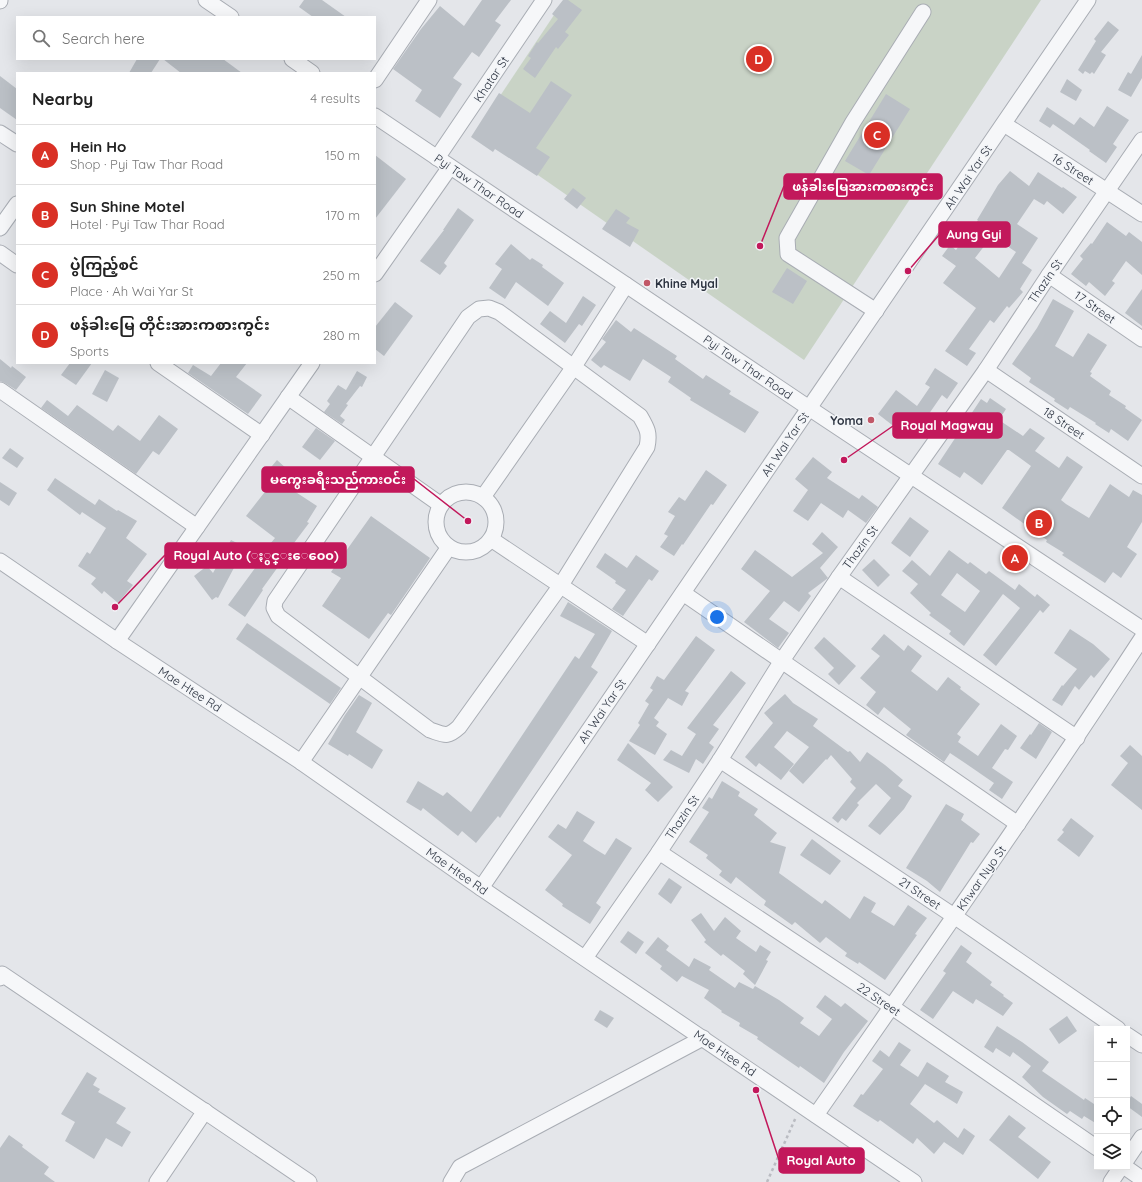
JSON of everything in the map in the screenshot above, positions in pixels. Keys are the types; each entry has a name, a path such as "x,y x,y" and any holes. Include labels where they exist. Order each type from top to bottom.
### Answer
{"street":[{"path":"206,0 230,16"},
{"path":"376,79 429,0"},
{"name":"Khatar St","path":"437,158 544,0"},
{"name":"Ah Wai Yar St","path":"481,888 1088,0"},
{"path":"876,311 788,254 787,238 853,122 923,12"},
{"path":"293,60 311,72"},
{"name":"Pyi Taw Thar Road","path":"376,117 809,408 1142,629"},
{"name":"16 Street","path":"1004,124 1142,214"},
{"path":"0,133 16,143"},
{"name":"Thazin St","path":"585,958 659,852 720,760 781,662 839,577 986,370 1142,140"},
{"path":"376,273 450,167"},
{"path":"0,228 16,205"},
{"path":"0,253 16,264"},
{"name":"17 Street","path":"1049,275 1142,339"},
{"path":"483,497 573,368 626,285"},
{"path":"488,308 499,312 573,368 640,416 646,427 649,438 647,447 561,585 459,727 451,734 444,734 430,730 278,616 274,608 275,601 468,316 479,309 488,308"},
{"path":"159,364 262,435"},
{"path":"117,641 311,364"},
{"name":"18 Street","path":"986,370 1142,476"},
{"path":"0,390 197,527"},
{"path":"288,398 441,505"},
{"path":"461,492 468,492 483,497 489,503 496,517 495,532 491,539 486,545 472,552 456,550 449,547 443,542 437,528 436,520 441,505 453,495 461,492"},
{"path":"491,539 648,644"},
{"path":"301,762 449,547"},
{"name":"Mae Htee Rd","path":"0,561 117,641 301,762 481,888 914,1182"},
{"path":"839,577 1077,738"},
{"path":"683,593 1018,824"},
{"name":"Khwar Nyo St","path":"816,1115 1077,738 1142,638"},
{"name":"21 Street","path":"720,760 954,916 1114,1026"},
{"name":"22 Street","path":"659,852 892,1007 1094,1146"},
{"path":"0,978 2,974 309,1182"},
{"path":"1130,1037 1142,1045"},
{"path":"451,1182 460,1167 703,1038"},
{"path":"158,1182 205,1111"},
{"path":"1130,1154 1142,1136"},
{"path":"1111,1182 1119,1170"},
{"path":"1128,1170 1142,1179"}],"path":[{"path":"767,1182 802,1106"}],"shaded area":[{"path":"564,0 1041,0 804,360 476,132"}],"building":[{"path":"304,0 322,0 345,16 312,16 299,7"},
{"path":"482,0 511,0 495,21 501,25 479,57 472,52 453,78 462,84 440,118 415,101 422,90 393,69 421,29 440,6 464,26"},
{"path":"563,0 568,0 582,10 565,32 569,35 558,49 556,47 535,78 523,69 531,58 528,56 537,42 538,43 558,19 552,14"},
{"path":"1108,21 1119,30 1101,52 1106,55 1094,74 1092,72 1090,74 1085,71 1083,74 1078,70 1096,41 1094,39"},
{"path":"1142,55 1142,78 1131,97 1118,90 1128,72 1131,74"},
{"path":"136,60 159,60 152,72 130,72"},
{"path":"164,60 224,60 241,72 180,72"},
{"path":"0,76 16,88 16,119 0,108"},
{"path":"1067,79 1082,90 1076,101 1060,92"},
{"path":"551,81 572,95 536,148 550,157 537,176 495,149 493,152 471,137 499,93 530,113"},
{"path":"886,94 910,109 869,175 845,161"},
{"path":"1107,106 1129,120 1113,144 1117,147 1106,163 1053,124 1050,128 1039,121 1047,107 1074,125 1080,117 1094,127"},
{"path":"376,156 406,179 376,218"},
{"path":"1010,171 1029,186 1038,172 1077,197 1063,214 1047,201 1044,205 1034,199 1017,224 1038,238 1022,263 1032,270 1020,289 1023,292 1009,308 1007,306 994,323 990,320 969,349 976,353 967,366 945,351 976,308 943,283 956,266 942,256 950,245 956,250 978,220 998,185","holes":["992,236 1016,252 999,278 975,258"]},
{"path":"573,188 586,198 577,209 564,199"},
{"path":"458,208 474,220 444,263 447,266 440,275 420,261 444,230"},
{"path":"616,209 630,218 626,223 639,230 630,247 602,229"},
{"path":"1107,222 1126,236 1129,232 1142,242 1142,275 1126,261 1112,281 1115,283 1105,296 1089,282 1086,286 1071,274 1083,259 1080,256 1091,243 1092,244"},
{"path":"511,244 530,260 532,258 543,265 542,267 564,283 548,306 516,282 505,299 489,288 502,269 495,264"},
{"path":"787,268 807,281 793,304 772,292"},
{"path":"1142,289 1142,326 1125,313"},
{"path":"583,296 596,305 582,326 579,324 565,343 540,324 550,311 566,323"},
{"path":"1053,299 1074,311 1055,346 1073,357 1088,333 1107,345 1090,372 1092,373 1090,376 1111,391 1109,395 1126,406 1125,408 1142,420 1128,441 1111,429 1109,433 1070,407 1068,410 1054,401 1055,399 1029,382 1031,378 1012,364 1037,328"},
{"path":"395,302 413,316 384,356 376,350 376,326"},
{"path":"616,320 631,332 634,328 677,356 675,359 703,379 706,375 731,391 729,394 759,412 745,433 690,400 691,398 668,382 671,377 643,359 630,381 604,365 601,368 591,360 606,342 602,339"},
{"path":"0,359 26,377 16,390 0,381"},
{"path":"69,364 91,364 76,385 61,375"},
{"path":"220,364 246,364 236,377 262,395 248,414 188,373 193,365 211,376"},
{"path":"935,368 958,383 947,399 942,395 915,434 899,423 896,428 878,414 896,390 917,406 930,387 925,384"},
{"path":"105,370 119,378 107,402 92,394"},
{"path":"357,371 367,377 362,387 360,386 346,404 348,405 340,416 345,420 342,424 324,412 330,404 327,401 338,385 346,390"},
{"path":"990,398 1006,409 999,420 1023,436 1030,428 1045,438 1035,451 1059,468 1067,456 1083,467 1061,500 1066,504 1089,518 1110,484 1129,497 1133,490 1142,495 1142,522 1127,547 1137,554 1121,578 1113,572 1105,583 1062,555 1064,553 1046,542 1047,540 1002,508 1031,466 1009,450 1007,450 982,485 964,472 960,478 938,464 981,399 987,403"},
{"path":"47,400 68,416 77,405 113,431 118,425 140,441 159,415 178,429 159,455 153,451 136,474 41,408"},
{"path":"316,428 335,441 320,460 302,447"},
{"path":"10,448 24,458 17,468 2,458"},
{"path":"813,457 832,472 827,478 859,499 862,495 878,507 866,523 848,510 843,518 821,503 808,521 793,511 808,490 795,479"},
{"path":"277,460 299,480 291,489 317,506 307,522 309,523 282,559 283,560 262,589 263,590 245,617 228,605 272,545 270,544 275,538 246,516 275,479 267,472"},
{"path":"706,470 727,485 713,505 711,504 674,556 660,547 668,536 664,534 675,516 668,512 679,497 685,501"},
{"path":"55,478 95,505 99,499 117,511 118,510 137,521 126,538 147,554 127,581 133,585 118,603 104,591 102,594 91,584 96,578 78,566 87,552 90,554 106,528 82,512 80,515 47,490"},
{"path":"0,482 17,493 9,506 0,500"},
{"path":"371,516 430,558 391,615 388,613 369,639 322,606 341,578 331,572"},
{"path":"910,517 929,531 910,557 891,543"},
{"path":"822,532 838,547 820,568 828,578 808,593 811,596 799,612 784,601 769,619 789,633 778,648 744,622 770,591 741,569 755,550 792,577 823,553 812,544"},
{"path":"231,540 245,547 218,598 216,597 212,600 194,576 207,566 213,573"},
{"path":"949,550 968,564 970,562 986,574 989,571 1015,590 1019,584 1035,597 1037,594 1050,605 1043,613 1040,610 996,666 983,655 1020,608 1003,594 964,646 949,634 951,631 929,615 931,613 910,593 918,584 902,571 912,560 930,576","holes":["957,573 980,591 965,612 941,595"]},
{"path":"605,553 627,568 636,555 659,571 652,581 649,579 623,616 612,609 626,590 596,567"},
{"path":"874,559 890,575 878,587 862,570"},
{"path":"568,602 612,631 591,667 598,672 500,818 498,816 476,843 462,831 458,836 423,808 421,811 406,802 418,781 443,796 447,792 471,812 575,656 579,659 595,634 560,616"},
{"path":"247,623 341,688 330,704 236,639"},
{"path":"1070,629 1093,644 1110,659 1094,678 1091,675 1079,690 1075,686 1062,706 1052,700 1062,685 1063,686 1077,669 1054,653"},
{"path":"884,634 904,651 908,645 922,656 911,671 937,691 948,677 961,687 960,689 980,704 957,734 961,737 958,742 978,756 1001,724 1017,736 1008,750 1005,749 992,768 1013,782 1002,799 989,790 994,783 950,753 944,762 906,735 911,729 884,707 878,715 866,705 876,692 860,678 880,656 871,649"},
{"path":"696,636 715,650 685,691 689,693 682,706 668,698 654,718 659,722 656,726 667,734 655,755 629,741 640,725 638,723 649,704 645,701 653,690 650,688 657,676 664,680"},
{"path":"824,637 856,666 839,685 828,674 834,668 814,648"},
{"path":"731,671 746,683 713,725 719,729 709,743 714,747 703,764 696,759 689,773 663,760 671,750 682,756 696,734 687,728"},
{"path":"785,694 793,703 818,719 813,726 848,752 850,751 860,762 867,752 903,780 898,786 912,796 904,809 880,835 868,826 891,798 876,784 857,803 859,805 846,821 842,818 838,823 832,818 856,788 850,782 852,779 831,755 803,784 789,771 809,747 787,731 774,747 794,764 781,780 759,763 756,767 745,757 773,723 764,713"},
{"path":"359,695 372,703 356,732 383,750 372,769 349,754 348,756 328,744"},
{"path":"1039,723 1052,732 1036,759 1020,748"},
{"path":"628,743 673,787 658,802 645,790 651,783 617,760"},
{"path":"1130,745 1142,756 1142,810 1111,785 1128,763 1120,756"},
{"path":"722,781 740,792 738,796 758,809 754,815 777,833 770,842 786,847 779,873 822,904 825,900 850,919 864,896 876,903 871,912 894,926 908,905 927,918 915,934 917,935 885,980 859,962 858,964 845,956 847,953 826,937 820,943 795,922 792,925 764,905 766,901 736,877 731,884 719,875 722,871 706,858 708,855 689,842 709,812 702,808 709,797 712,799"},
{"path":"946,804 964,814 961,820 980,834 973,843 971,842 940,892 927,881 906,868"},
{"path":"577,811 595,822 583,841 605,855 616,838 632,848 596,903 601,907 590,924 562,906 563,904 545,890 572,855 548,837 558,824 566,829"},
{"path":"1071,818 1094,836 1079,857 1057,840 1064,832 1062,830"},
{"path":"812,839 841,861 830,875 800,855"},
{"path":"669,878 682,887 671,904 658,894"},
{"path":"701,913 714,931 725,917 741,931 736,938 756,952 760,945 771,952 766,960 768,961 755,985 743,974 745,971 723,954 721,956 704,942 706,940 691,920"},
{"path":"628,931 644,942 636,954 620,942"},
{"path":"658,937 669,946 666,950 689,967 694,958 711,967 709,970 735,988 739,982 753,989 755,986 779,1000 804,1018 800,1023 819,1036 832,1019 816,1007 825,995 841,1007 845,1003 868,1021 844,1052 824,1083 800,1066 799,1068 757,1039 758,1037 739,1026 740,1023 721,1012 722,1011 704,998 709,990 682,976 677,982 660,969 662,966 645,953"},
{"path":"961,945 972,953 966,962 992,982 990,985 1013,1003 1003,1016 976,999 973,1004 953,991 933,1019 920,1010 946,973 943,971"},
{"path":"600,1010 614,1018 607,1028 594,1020"},
{"path":"1067,1016 1077,1031 1059,1044 1049,1029"},
{"path":"997,1026 1022,1042 1049,1062 1042,1071 1084,1100 1085,1098 1094,1104 1094,1122 1084,1116 1082,1119 1070,1111 1067,1114 1043,1097 1022,1077 1031,1066 1013,1052 1010,1057 996,1048 993,1053 984,1047"},
{"path":"899,1042 911,1050 900,1065 918,1077 927,1062 949,1076 945,1082 963,1092 957,1104 925,1084 910,1104 934,1123 937,1120 958,1138 964,1128 975,1136 963,1155 944,1142 934,1154 917,1138 913,1144 880,1120 878,1122 853,1106 861,1094 863,1095 883,1069 872,1061 880,1050 889,1057"},
{"path":"87,1072 97,1078 93,1085 100,1089 98,1092 126,1108 116,1123 131,1132 122,1147 106,1138 94,1159 65,1141 75,1122 61,1114"},
{"path":"1131,1096 1142,1104 1142,1117 1130,1108"},
{"path":"1009,1115 1026,1128 1018,1137 1051,1162 1038,1179 989,1140"},
{"path":"9,1135 23,1145 22,1147 49,1167 44,1174 55,1182 0,1182 0,1148"}],"place":[{"name":"ဖန်ခါးမြေ တိုင်းအားကစားကွင်း","path":"759,59"},
{"name":"ပွဲကြည့်စင်","path":"877,135"},
{"name":"ဖန်ခါးမြေအားကစားကွင်း","path":"760,246"},
{"name":"Aung Gyi","path":"908,271"},
{"name":"Khine Myal","path":"647,283"},
{"name":"Yoma","path":"871,420"},
{"name":"Royal Magway","path":"844,460"},
{"name":"မကွေးခရီးသည်ကားဝင်း","path":"468,521"},
{"name":"Sun Shine Motel","path":"1039,523"},
{"name":"Hein Ho","path":"1015,558"},
{"name":"Royal Auto (ႏွင္းေ၀ေ၀)","path":"115,607"},
{"name":"Royal Auto","path":"756,1090"}]}
